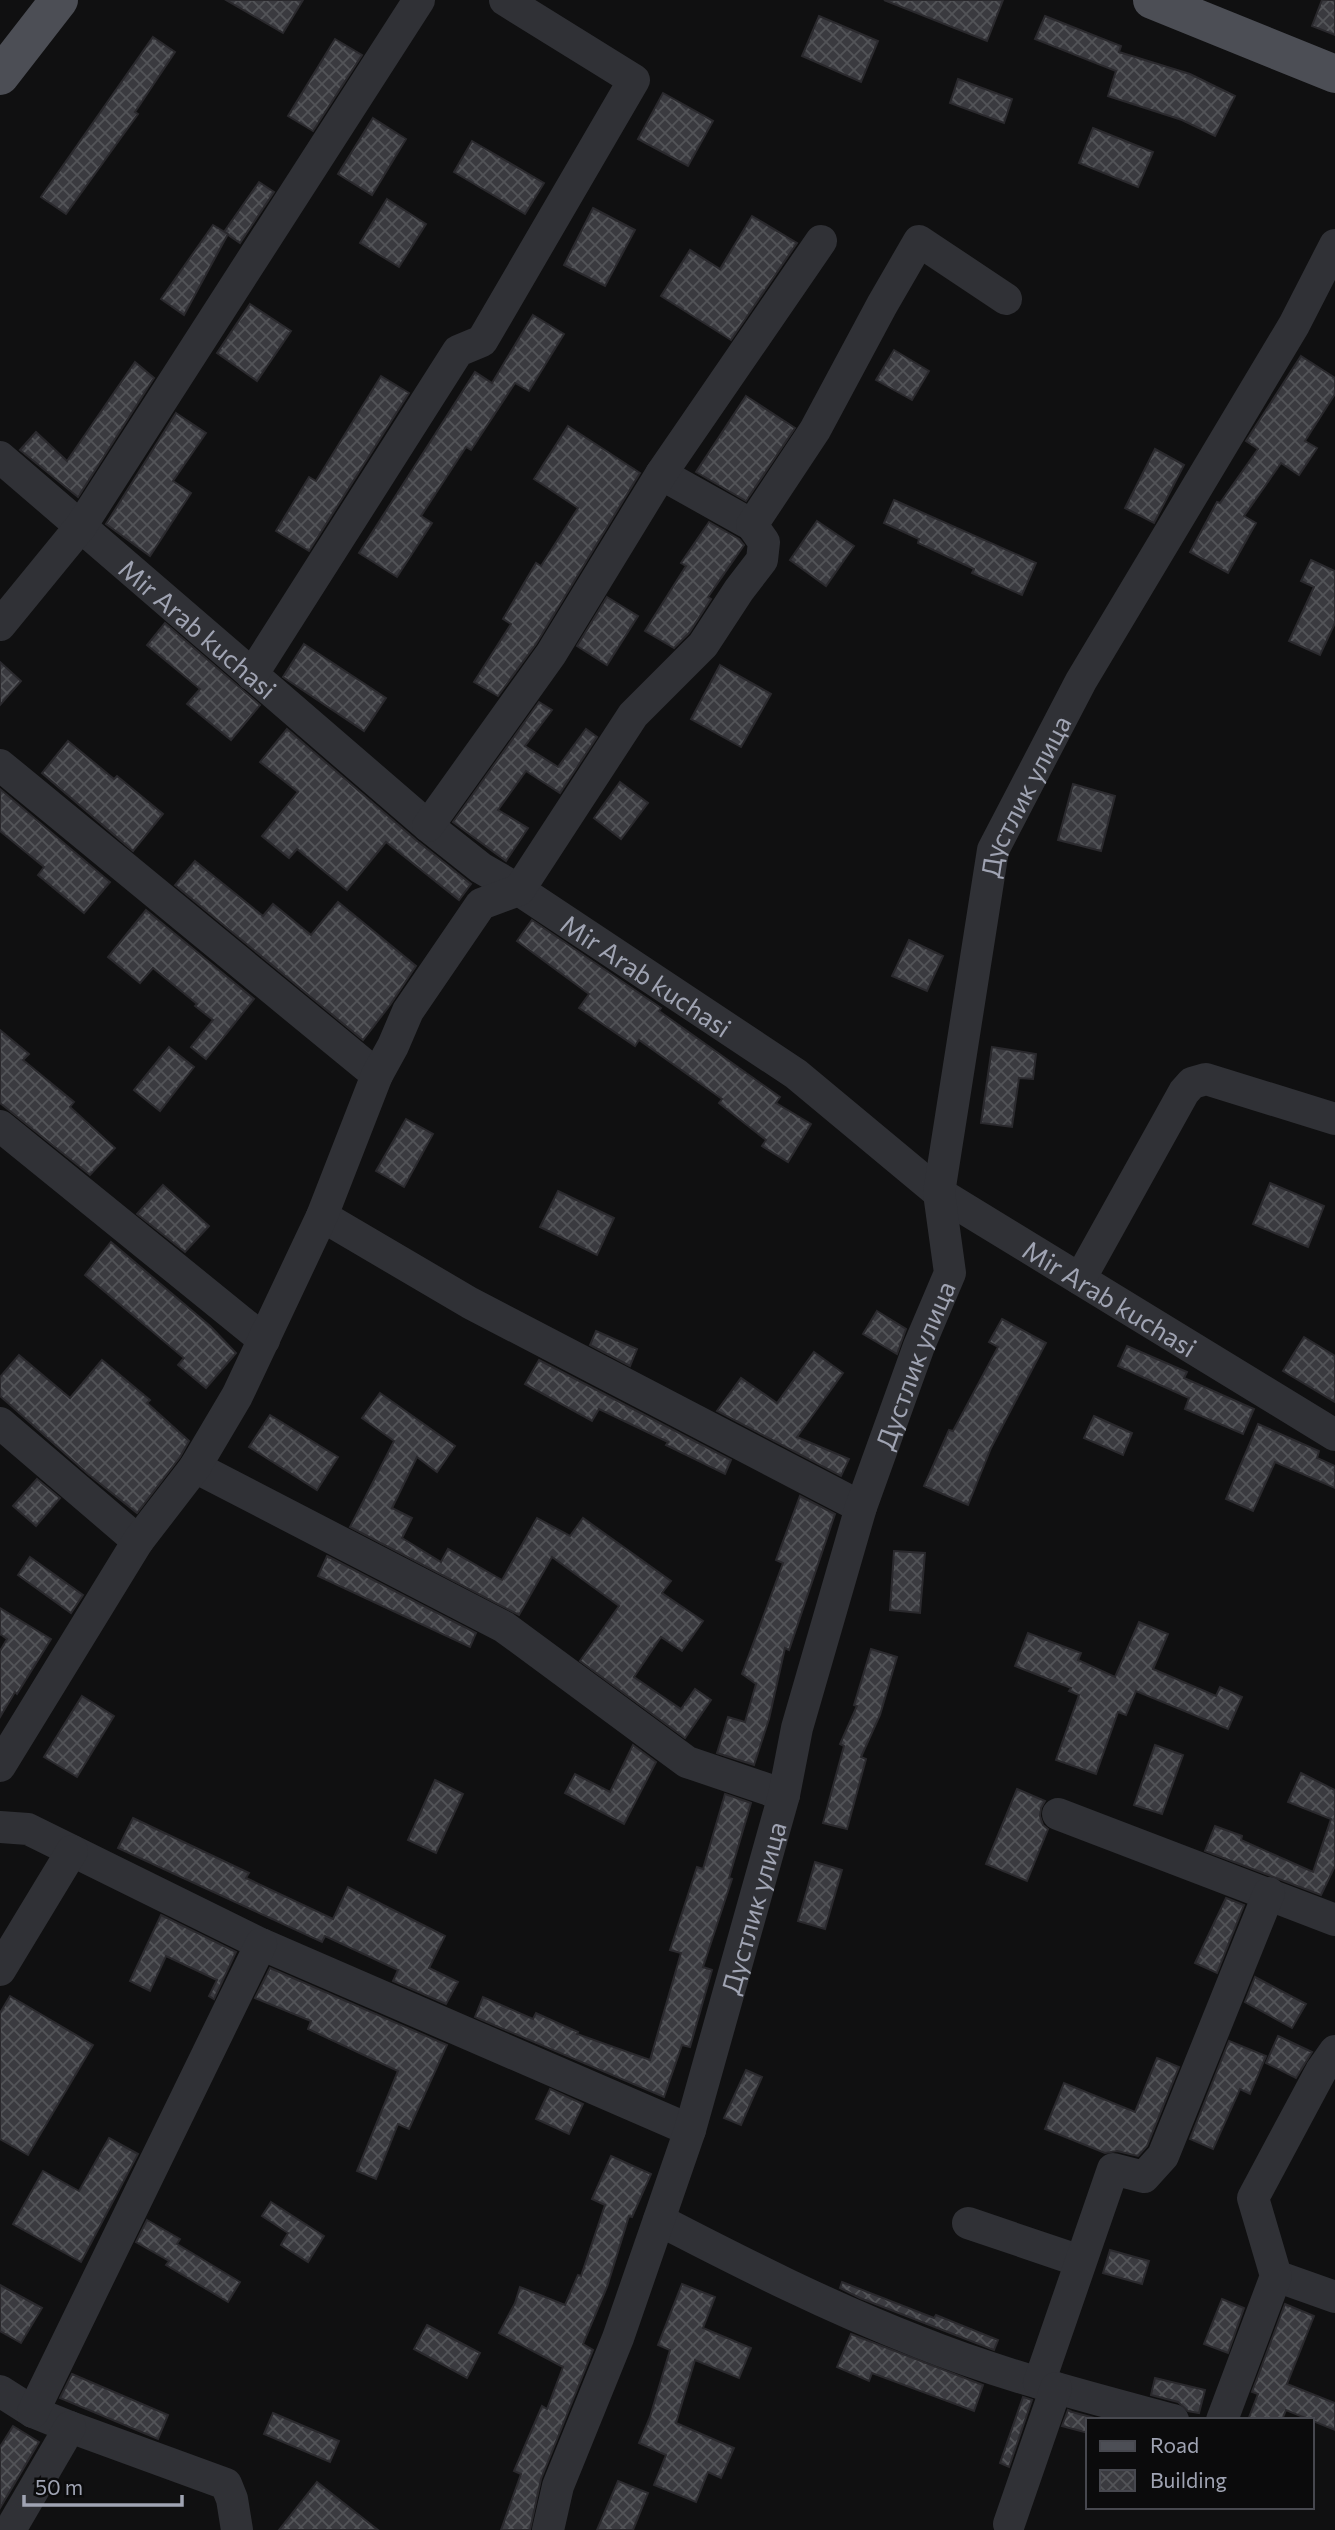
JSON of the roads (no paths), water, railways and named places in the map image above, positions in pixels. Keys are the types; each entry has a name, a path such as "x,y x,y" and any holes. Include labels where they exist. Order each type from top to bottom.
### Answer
{"main road":[{"path":"0,76 60,0"},
{"path":"1152,0 1335,74"}],"street":[{"path":"0,625 81,526 419,0"},
{"path":"251,675 458,351 482,341 634,80 505,0"},
{"path":"428,826 551,654 661,474 821,241"},
{"path":"752,525 815,429 919,241 1006,299"},
{"name":"Дустлик улица","path":"548,2530 558,2486 618,2338 690,2130 784,1795 797,1728 860,1507 919,1346 950,1273 939,1193 993,849 1081,681 1294,325 1335,245"},
{"name":"Mir Arab kuchasi","path":"0,457 251,675 481,868 519,890 796,1074 939,1193 1335,1435"},
{"path":"0,1766 138,1541 195,1467 237,1396 322,1216 377,1075 408,1011 481,904 519,890 634,715 703,645 762,560 764,542 752,525 661,474"},
{"path":"0,765 377,1075"},
{"path":"1080,1279 1184,1092 1192,1083 1206,1079 1335,1119"},
{"path":"0,1126 264,1340"},
{"path":"322,1216 470,1303 860,1507"},
{"path":"0,1423 138,1541"},
{"path":"195,1467 504,1627 687,1762 784,1795"},
{"path":"1058,1814 1269,1893 1333,1912"},
{"path":"0,1828 28,1829 261,1944 690,2130"},
{"path":"0,1970 72,1851"},
{"path":"1009,2524 1080,2261 1113,2169 1144,2177 1163,2156 1269,1893"},
{"path":"33,2412 261,1944"},
{"path":"1224,2418 1276,2276 1253,2198 1321,2071 1335,2051"},
{"path":"659,2220 801,2292 921,2343 1048,2386 1166,2418"},
{"path":"968,2223 1080,2261"},
{"path":"1276,2276 1335,2297"},
{"path":"0,2391 33,2412 226,2484 232,2499 237,2530"},
{"path":"10,2530 70,2427"}]}
